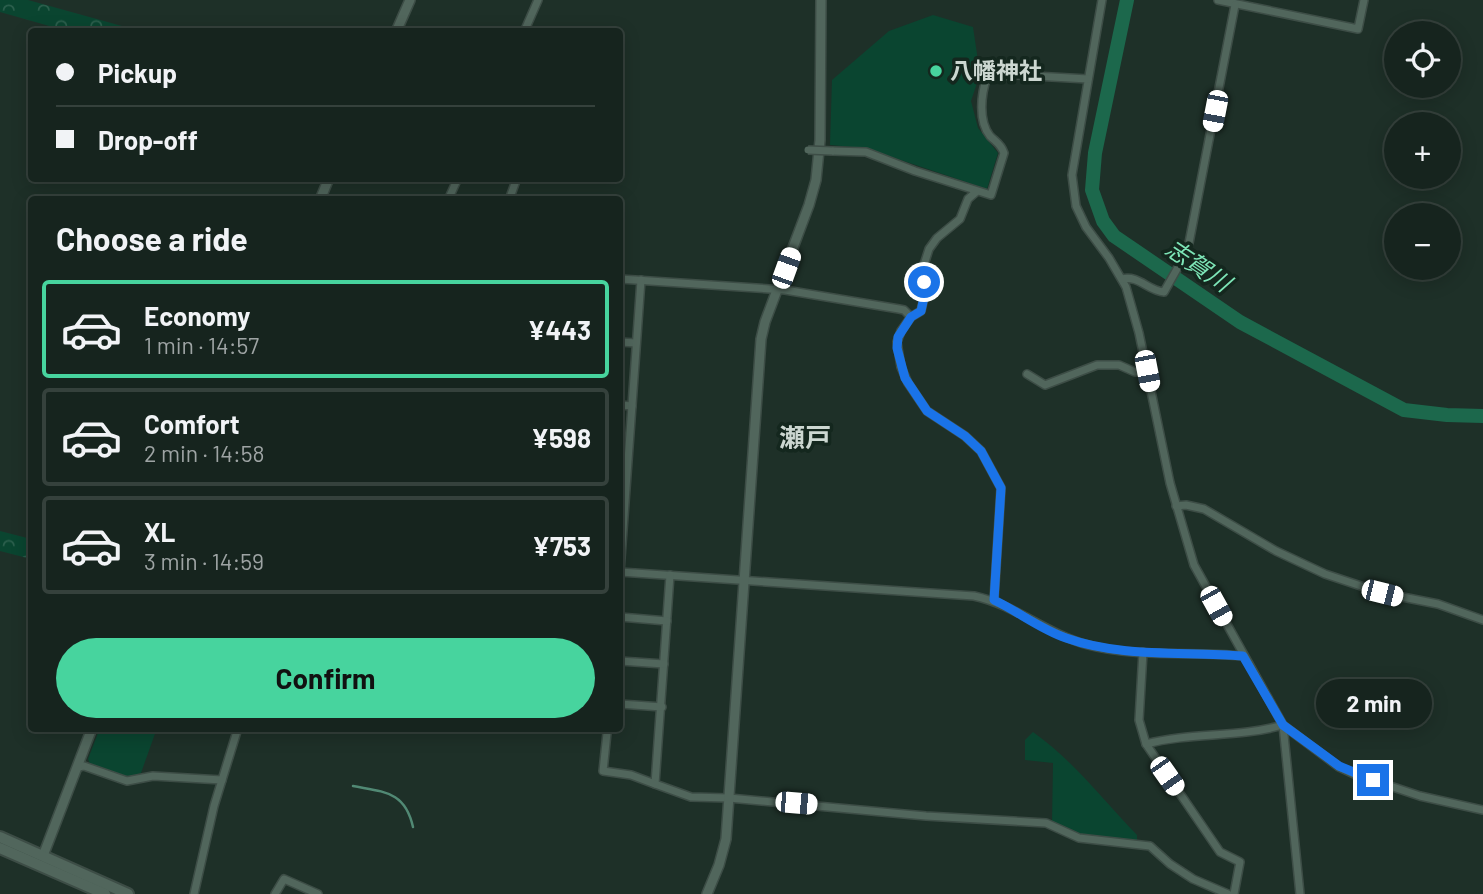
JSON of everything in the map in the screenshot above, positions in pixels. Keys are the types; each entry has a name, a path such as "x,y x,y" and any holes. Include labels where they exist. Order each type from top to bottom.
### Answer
{"main road":[{"path":"0,837 128,894"},
{"path":"0,848 105,894"}],"street":[{"path":"398,28 410,0"},
{"path":"526,28 538,0"},
{"path":"707,894 723,853 729,798 761,339 816,180 819,148 821,0"},
{"path":"1102,0 1072,174 1076,206 1086,228 1122,279 1139,333 1176,506 1191,558 1283,725 1354,774 1420,796 1483,810"},
{"path":"1218,0 1358,29 1364,0"},
{"path":"1122,279 1133,278 1158,292 1166,290 1186,253 1235,5"},
{"path":"808,150 860,151 878,155 915,171 991,195 1004,153 1000,144 989,135 983,121 982,103 987,77 1014,75 1088,79"},
{"path":"976,192 968,199 960,219 937,238 929,250 922,271 926,288 921,311 911,317 897,342 901,366 908,383 927,411 965,436 981,451 1001,488 994,600"},
{"path":"623,279 776,290 904,310 911,317"},
{"path":"623,484 629,445 641,280"},
{"path":"623,342 636,343"},
{"path":"1027,374 1045,385 1097,365 1119,365 1135,372 1147,371"},
{"path":"623,405 632,406"},
{"path":"623,444 629,445"},
{"path":"1176,506 1204,509 1276,551 1325,574 1382,593 1438,604 1483,620"},
{"path":"623,572 968,595 994,600 1049,631 1091,646 1143,652 1243,656"},
{"path":"655,784 670,575"},
{"path":"623,617 667,621"},
{"path":"1143,652 1139,720 1146,744 1220,852 1240,862 1234,894"},
{"path":"623,661 664,664"},
{"path":"623,704 662,707"},
{"path":"1146,744 1243,733 1283,725"},
{"path":"1283,725 1300,894"},
{"path":"43,856 91,732"},
{"path":"194,894 209,827 237,732"},
{"path":"607,733 603,771 631,775 691,797 1045,823 1079,838 1150,846 1183,872 1228,894"},
{"path":"78,767 84,766 127,781 158,776 222,780"},
{"path":"275,894 284,879 318,894"}],"green space":[{"path":"0,0 28,0 129,28 56,28 0,12"},
{"path":"933,15 973,27 980,74 971,101 978,128 998,153 987,189 865,148 830,145 832,80 889,31"},
{"path":"0,531 28,538 28,558 0,551"},
{"path":"98,732 156,732 141,773 128,777 90,764 88,759"},
{"path":"1033,732 1087,781 1137,835 1137,842 1081,836 1052,824 1053,763 1025,760 1025,740"}],"waterway":[{"name":"志賀川","path":"1127,0 1095,153 1092,190 1103,221 1114,236 1240,322 1404,410 1483,416"},
{"path":"353,786 392,795 405,806 413,827"}],"place":[{"name":"八幡神社","path":"936,71"}],"district":[{"name":"瀬戸","path":"805,438"}],"route":[{"path":"924,282 926,288 921,311 905,325 898,337 897,348 905,378 927,411 974,443 987,459 1001,488 994,600 1049,631 1091,646 1143,652 1243,656 1283,725 1347,771 1373,780"}]}
